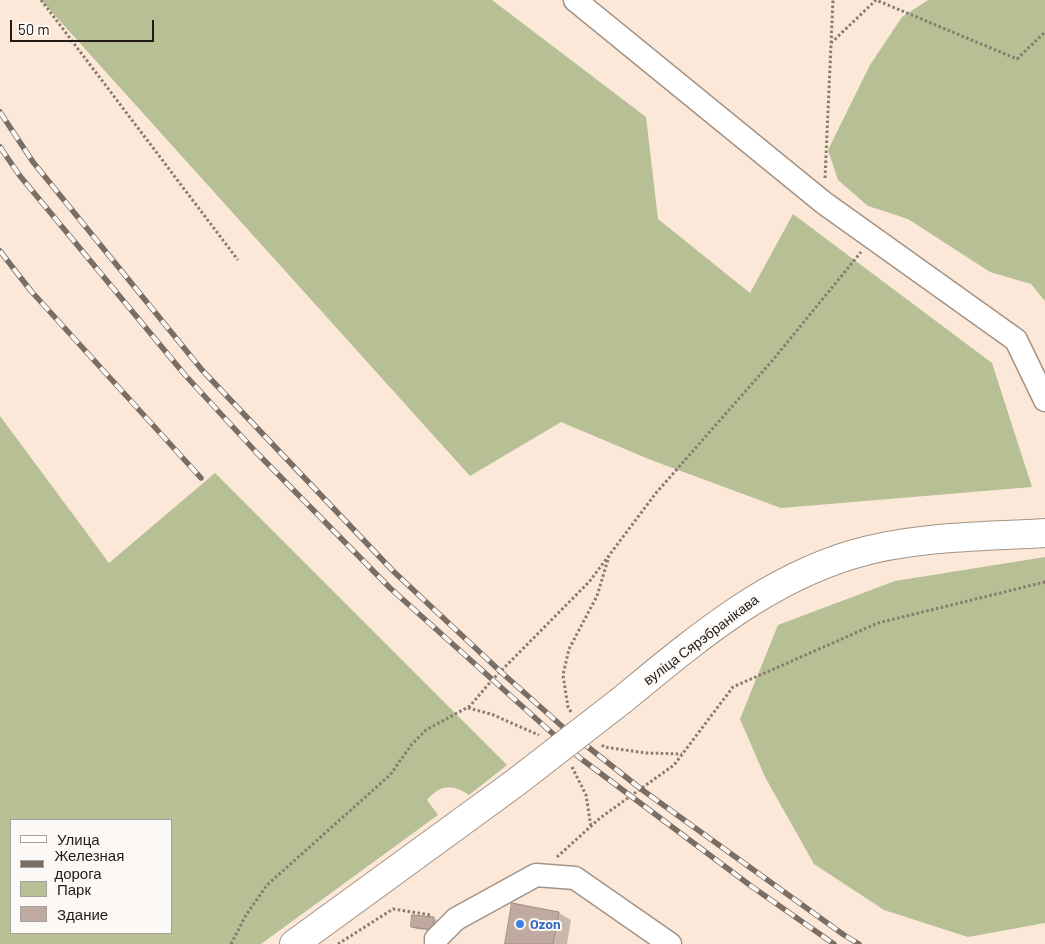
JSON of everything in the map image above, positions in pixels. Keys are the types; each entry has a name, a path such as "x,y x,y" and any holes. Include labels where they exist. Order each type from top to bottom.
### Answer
{"street":[{"path":"575,0 824,203 1016,340 1045,400"},
{"name":"вуліца Сярэбранікава","path":"294,944 516,783 693,642 761,594 806,571 854,554 908,543 1045,533"},
{"path":"436,944 436,939 456,920 536,875 575,878 670,944"}],"path":[{"path":"41,0 238,260"},
{"path":"824,203 833,0"},
{"path":"831,43 876,0 1017,59 1045,32"},
{"path":"231,944 246,915 267,885 390,775 412,744 426,730 470,706 492,680 588,582 656,493 772,361 873,238"},
{"path":"572,715 568,707 564,675 569,648 597,596 610,553"},
{"path":"536,875 600,818 674,765 733,687 878,623 1045,582"},
{"path":"597,741 604,747 646,753 682,754"},
{"path":"338,944 393,909 456,920"}],"green space":[{"path":"41,0 492,0 646,117 658,219 750,293 793,214 992,363 1032,487 781,508 651,460 561,422 470,476"},
{"path":"928,0 1045,0 1045,301 1031,284 990,272 908,219 868,206 838,180 828,150 870,65 902,17"},
{"path":"0,416 109,563 215,473 507,765 469,795 458,789 447,787 437,791 427,800 438,815 261,944 0,944"},
{"path":"1045,557 1045,923 968,937 884,910 814,864 765,777 740,719 778,625 895,581"}],"building":[{"path":"512,903 559,912 553,944 505,944"},
{"path":"412,915 434,917 433,930 411,927"}],"railway":[{"path":"0,112 33,162 202,370 393,571 564,728 641,789 859,944"},
{"path":"0,147 20,176 185,375 256,452 390,588 580,758 751,886 834,944"},
{"path":"0,251 31,291 201,478"}],"place":[{"name":"Ozon","path":"520,924"}]}
